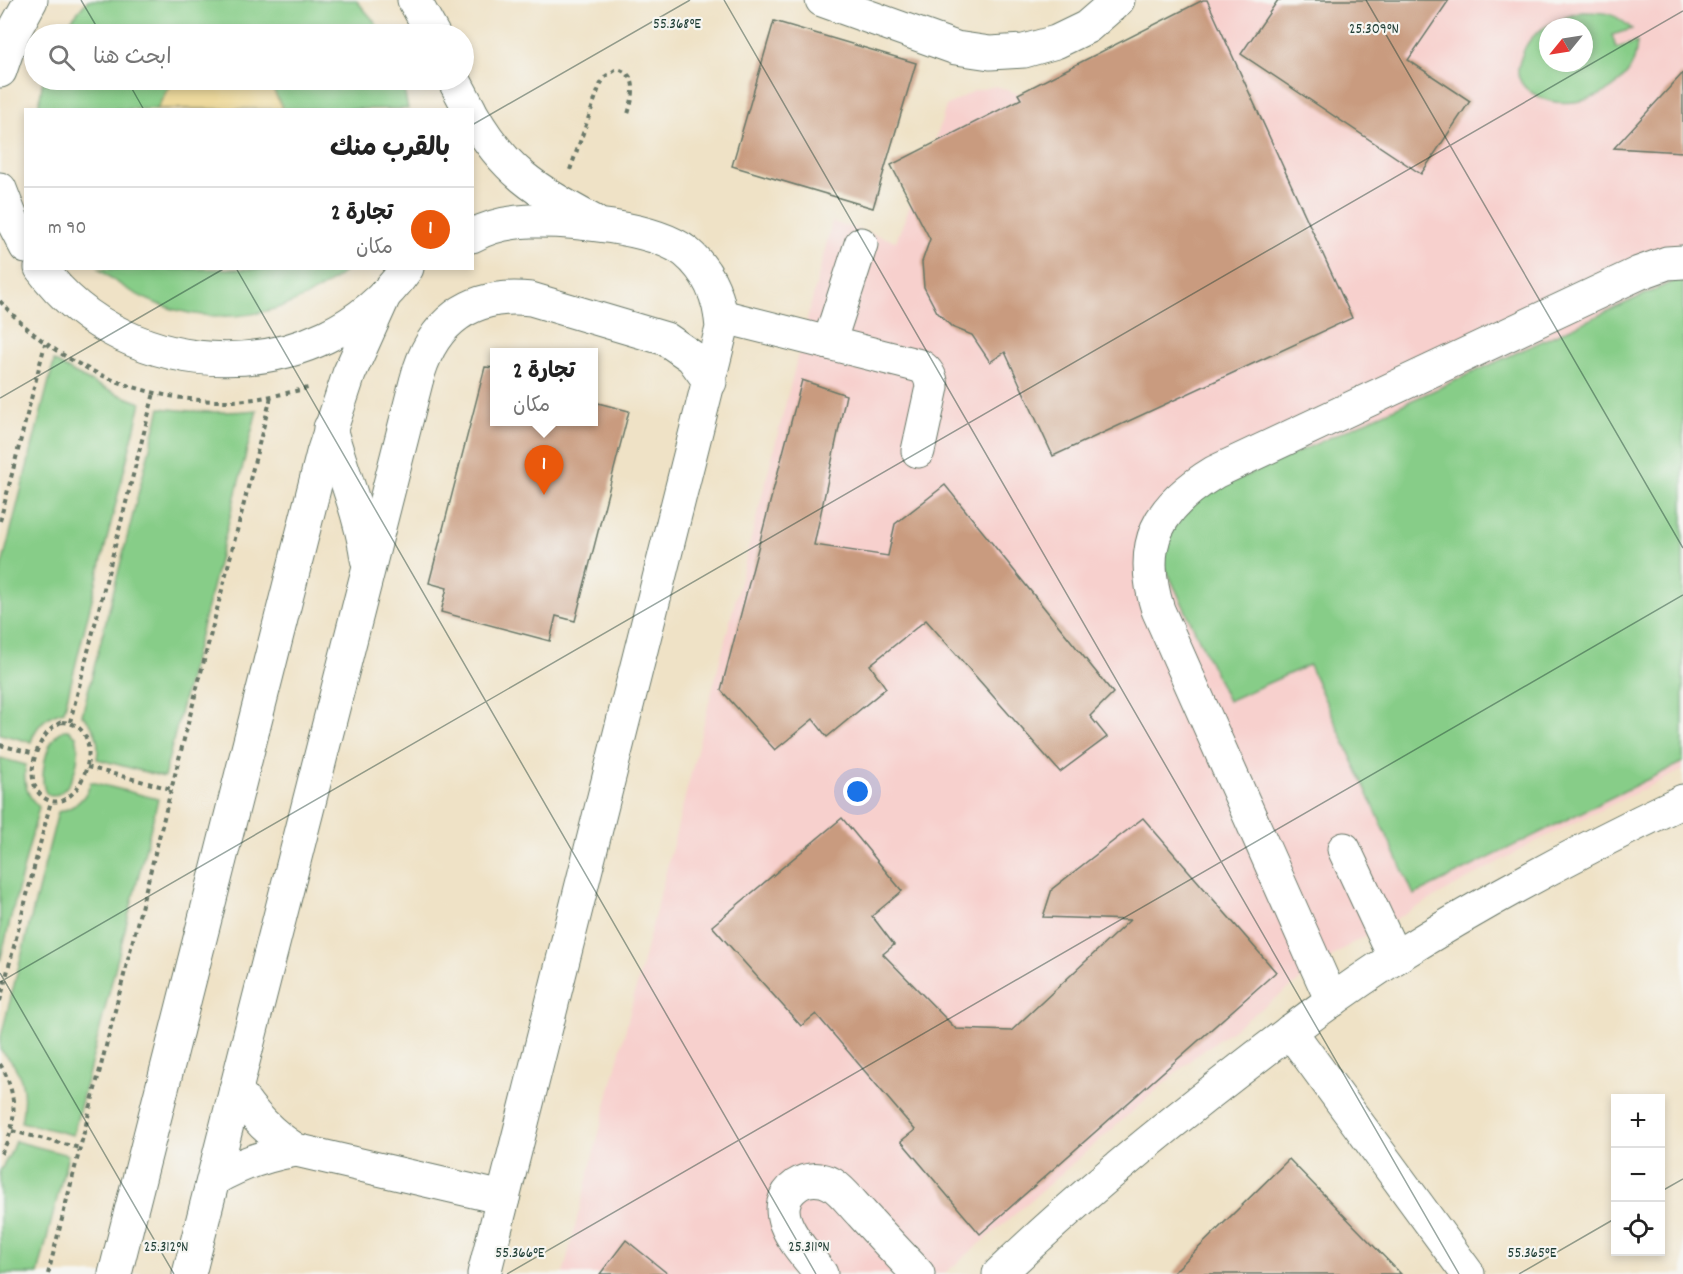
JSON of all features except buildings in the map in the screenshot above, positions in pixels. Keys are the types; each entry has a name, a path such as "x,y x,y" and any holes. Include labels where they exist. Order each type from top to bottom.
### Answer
{"street":[{"path":"0,71 6,35 31,0"},
{"path":"822,0 956,48 990,53 1024,51 1056,42 1087,27 1118,0"},
{"path":"450,90 453,108"},
{"path":"459,90 469,108"},
{"path":"474,118 483,134 514,171 532,186 603,226"},
{"path":"0,189 24,243"},
{"path":"474,235 494,227 530,221 603,226 656,238 684,251 706,273 713,286 722,316 721,340 484,1274"},
{"path":"829,343 861,244"},
{"path":"1332,1001 1158,610 1151,587 1149,564 1152,540 1162,519 1177,500 1195,484 1215,472 1639,273 1667,263 1683,262"},
{"path":"43,270 72,303 100,324 130,340 162,352 196,358 231,360 265,356 298,348 339,329 359,317 402,277"},
{"path":"115,1274 330,428 349,374 402,277"},
{"path":"189,1274 421,361 430,344 456,315 473,305 493,299 512,297 531,299 666,339 686,352 703,369 710,382"},
{"path":"722,316 920,366 926,370 932,387 918,451"},
{"path":"330,428 343,474 358,514 368,569"},
{"path":"999,1274 1090,1191 1164,1128 1332,1001 1395,958 1526,880 1683,801"},
{"path":"1344,849 1395,958"},
{"path":"1290,1031 1468,1274"},
{"path":"236,1089 262,1124 278,1139 296,1150 503,1198"},
{"path":"214,1179 253,1160 296,1150"},
{"path":"821,1274 787,1229 783,1219 785,1199 798,1184 808,1180 818,1180 837,1188 918,1274"}],"path":[{"path":"558,202 597,91 606,75 617,69 624,71 634,85 628,114"},
{"path":"0,521 45,344"},
{"path":"70,722 154,393"},
{"path":"48,1274 271,397"},
{"path":"70,722 84,733 88,750 87,767 80,784 74,791 62,801 51,801 37,790 33,773 35,754 42,738 53,725 70,722"},
{"path":"0,745 35,754"},
{"path":"87,767 171,789"},
{"path":"0,1001 51,801"},
{"path":"0,1064 12,1091 14,1118 12,1131 0,1155"},
{"path":"12,1131 80,1148"}],"shaded area":[{"path":"1203,0 1683,0 1683,770 1531,844 1349,945 1192,1059 944,1274 563,1274 832,222 896,241 935,143 946,106 974,91 996,86 1018,94"}],"green space":[{"path":"88,0 356,0 376,24 69,24"},
{"path":"1582,12 1609,14 1620,19 1632,29 1612,35 1616,48 1637,42 1631,68 1616,85 1606,92 1582,101 1557,102 1545,99 1525,88 1519,77 1520,62 1526,46 1539,31 1539,72 1593,72 1593,18 1565,18"},
{"path":"41,90 169,90 158,108 38,108"},
{"path":"273,90 404,90 408,108 282,108"},
{"path":"100,270 347,270 319,290 288,304 256,313 223,316 191,313 159,304 128,290"},
{"path":"1683,277 1683,762 1414,895 1309,665 1228,701 1160,556 1166,536 1199,497"},
{"path":"54,361 96,385 141,403 64,711 52,715 43,722 31,742 0,734 0,573"},
{"path":"160,408 208,412 257,410 164,777 97,759 96,735 82,715"},
{"path":"64,730 76,736 78,751 76,767 70,782 60,793 53,796 48,795 43,783 45,761 52,741"},
{"path":"0,758 26,765 26,788 39,807 0,961"},
{"path":"91,782 158,799 73,1135 21,1122 24,1101 22,1083 14,1066 0,1050 0,1040 58,812 79,802"},
{"path":"15,1141 68,1155 38,1274 0,1274 0,1171"}],"sand":[{"path":"167,90 273,90 282,108 158,108"}],"place":[{"name":"تجارة 2","path":"544,495"}]}
